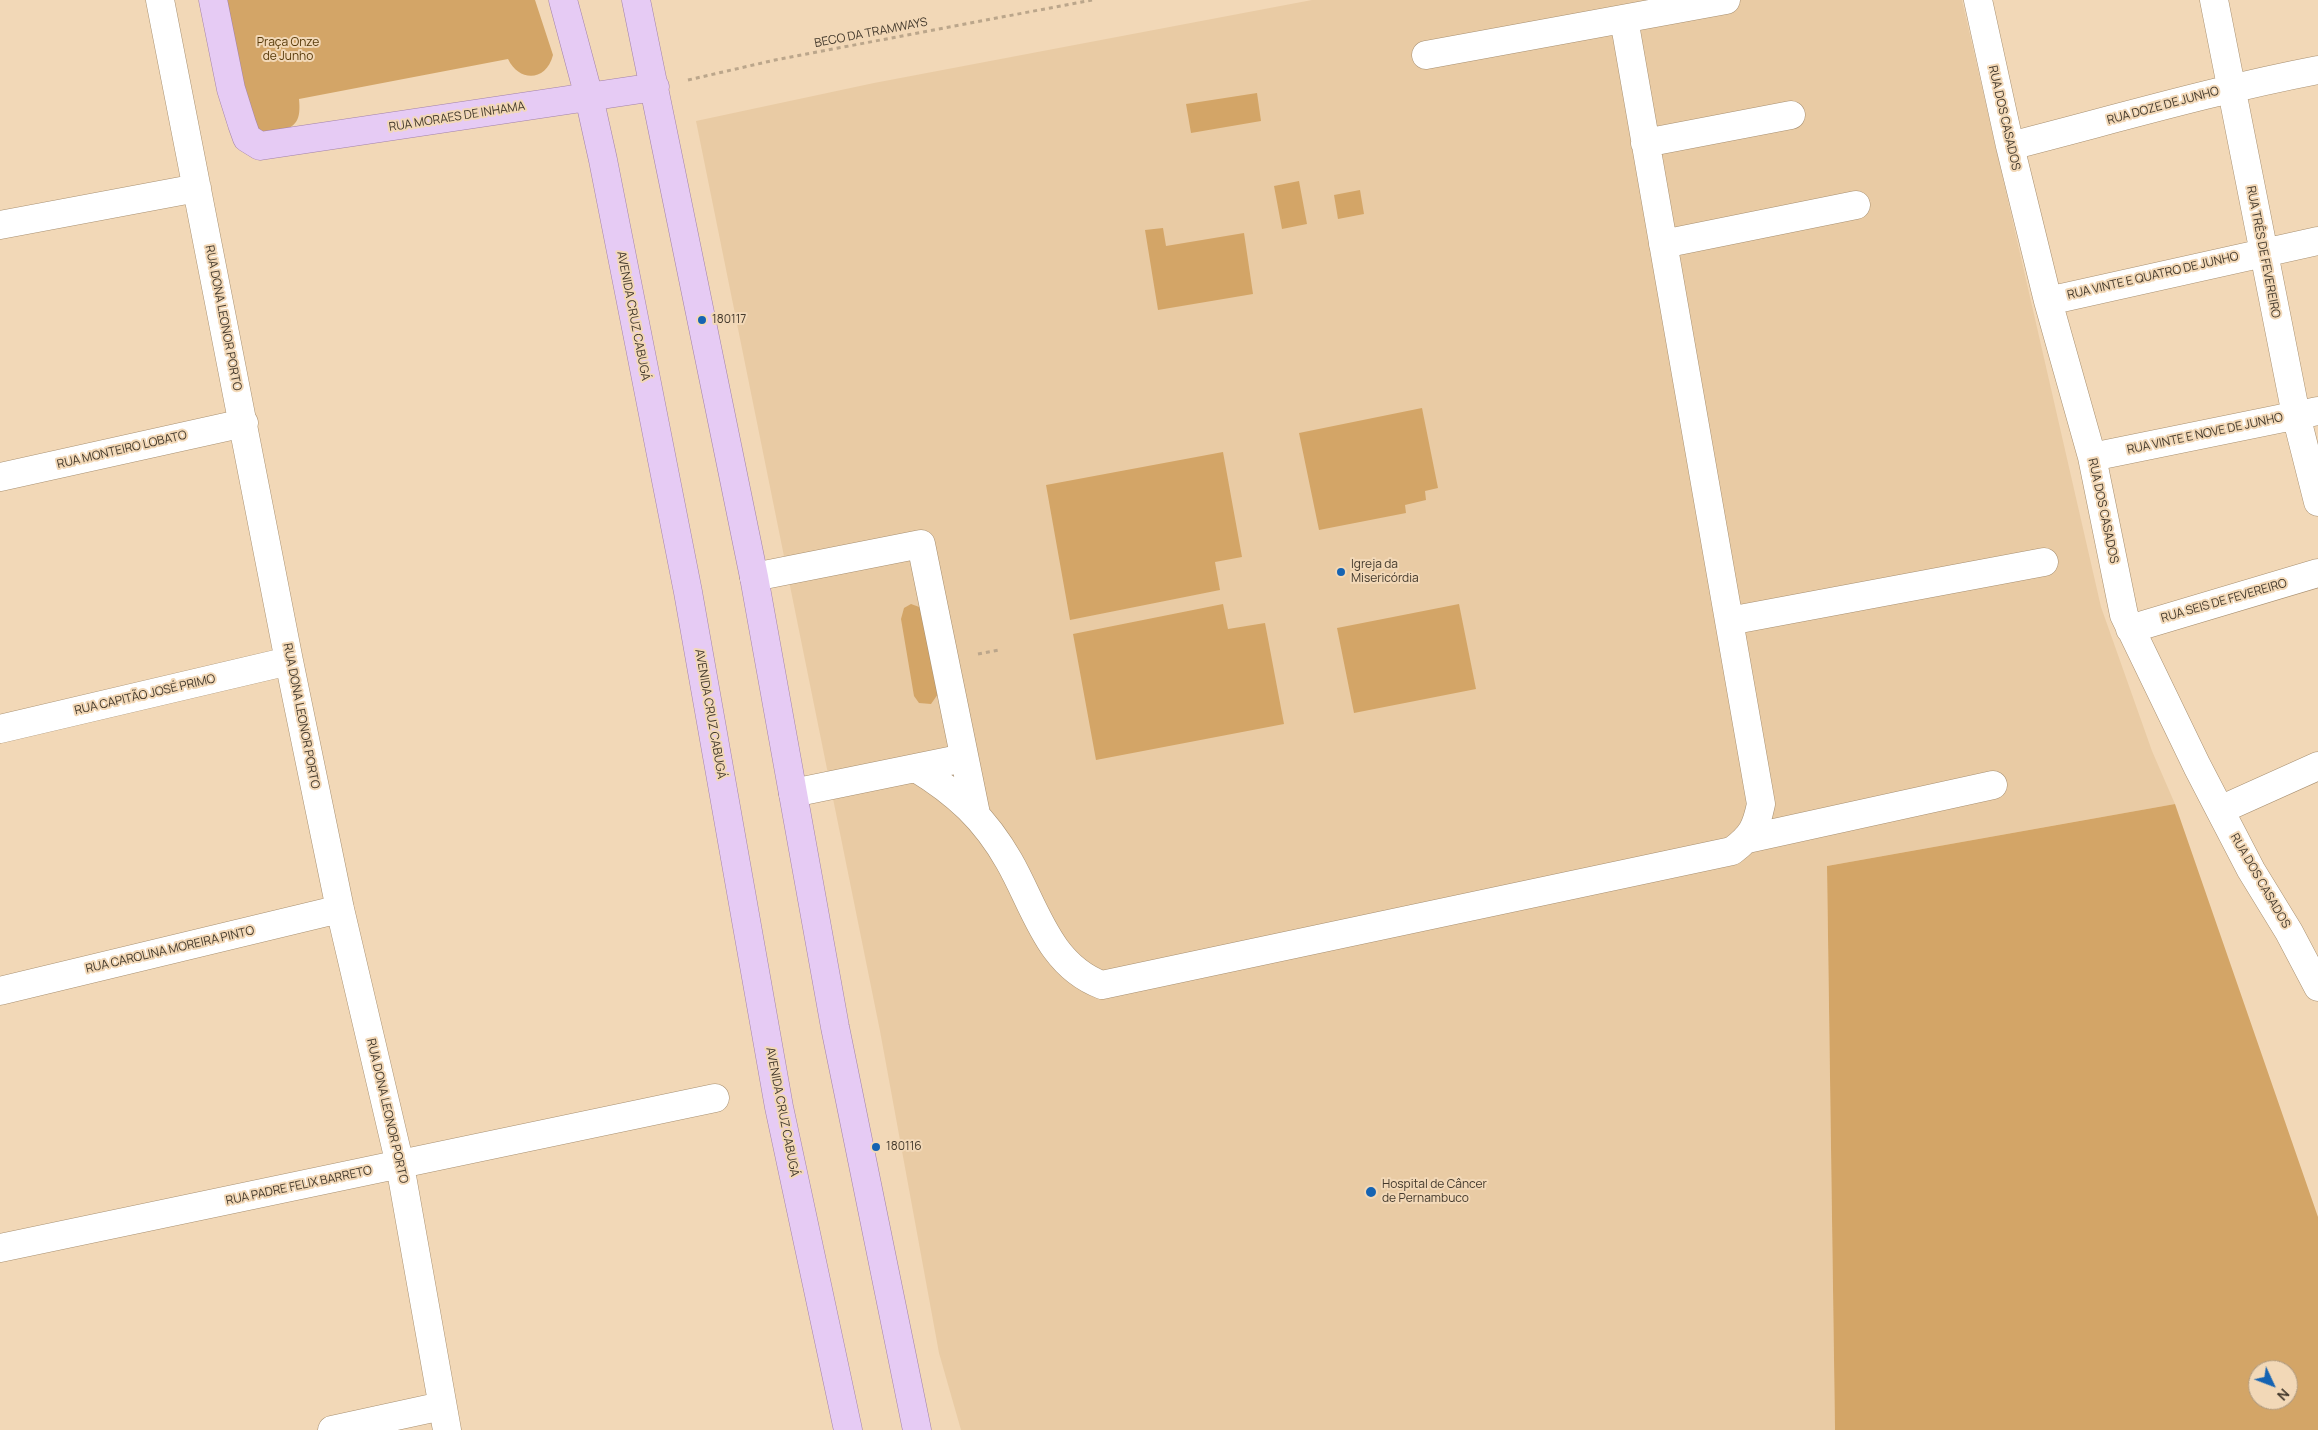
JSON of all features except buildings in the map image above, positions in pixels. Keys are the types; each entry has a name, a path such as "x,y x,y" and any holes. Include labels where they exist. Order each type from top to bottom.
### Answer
{"main road":[{"name":"RUA MORAES DE INHAMA","path":"212,0 231,89 242,124 247,138 260,146 655,87"},
{"name":"AVENIDA CRUZ CABUGÁ","path":"562,0 589,97 689,601 779,1106 848,1430"},
{"path":"636,0 754,577 835,1027 917,1430"}],"street":[{"name":"RUA DONA LEONOR PORTO","path":"160,0 289,661 340,909 400,1165 445,1418"},
{"path":"1426,55 1726,0"},
{"name":"RUA DOS CASADOS","path":"1978,0 2010,146 2048,301 2092,457 2116,570 2120,601 2130,629 2220,810 2251,870 2289,932 2318,987"},
{"name":"RUA TRÊS DE FEVEREIRO","path":"2214,0 2262,251 2307,413 2318,502"},
{"path":"916,768 946,786 976,814 1010,862 1032,911 1054,947 1067,964 1079,974 1102,985 1732,851 1747,839 1757,824 1761,804 1624,19"},
{"name":"RUA DOZE DE JUNHO","path":"2010,146 2232,87 2318,70"},
{"path":"1645,143 1791,115"},
{"path":"0,225 196,188"},
{"path":"1663,244 1856,205"},
{"name":"RUA VINTE E QUATRO DE JUNHO","path":"2048,301 2262,251 2318,240"},
{"name":"RUA VINTE E NOVE DE JUNHO","path":"2092,457 2307,413"},
{"name":"RUA MONTEIRO LOBATO","path":"0,477 244,423"},
{"path":"754,577 921,544 976,814"},
{"path":"1729,621 2044,562"},
{"name":"RUA SEIS DE FEVEREIRO","path":"2130,629 2318,573"},
{"name":"RUA CAPITÃO JOSÉ PRIMO","path":"0,728 289,661"},
{"path":"793,793 964,758"},
{"path":"2220,810 2318,766"},
{"path":"1747,839 1993,785"},
{"name":"RUA CAROLINA MOREIRA PINTO","path":"0,991 340,909"},
{"name":"RUA PADRE FELIX BARRETO","path":"0,1248 715,1098"},
{"path":"332,1430 445,1418"}],"path":[{"name":"BECO DA TRAMWAYS","path":"655,87 775,60 1092,0"}],"shaded area":[{"path":"1312,0 1962,0 2101,607 2152,751 2175,804 1827,866 1835,1430 961,1430 939,1353 880,1031 696,121 874,83"}],"green space":[{"name":"Praça Onze de Junho","path":"226,0 535,0 553,55 550,64 545,70 532,76 519,72 508,59 299,99 298,117 293,125 283,130 265,132 257,127 249,114"},
{"path":"1257,93 1261,121 1191,133 1186,104"},
{"path":"1299,181 1307,224 1282,229 1274,186"},
{"path":"1360,190 1364,214 1338,219 1334,195"},
{"path":"1163,228 1166,246 1244,233 1253,294 1158,310 1145,230"},
{"path":"1422,408 1438,488 1425,491 1426,500 1405,505 1406,513 1319,530 1299,433"},
{"path":"1223,452 1242,557 1215,562 1220,590 1070,620 1046,485"},
{"path":"911,604 922,608 938,694 931,704 919,703 914,696 901,619 904,608"},
{"path":"1223,604 1228,629 1265,623 1284,724 1096,760 1073,634"},
{"path":"1459,604 1476,689 1354,713 1337,628"},
{"path":"2175,804 2318,1217 2318,1430 1835,1430 1827,866"}],"place":[{"name":"180117","path":"702,320"},
{"name":"Igreja da Misericórdia","path":"1341,572"},
{"name":"180116","path":"876,1147"},
{"name":"Hospital de Câncer de Pernambuco","path":"1371,1192"}]}
